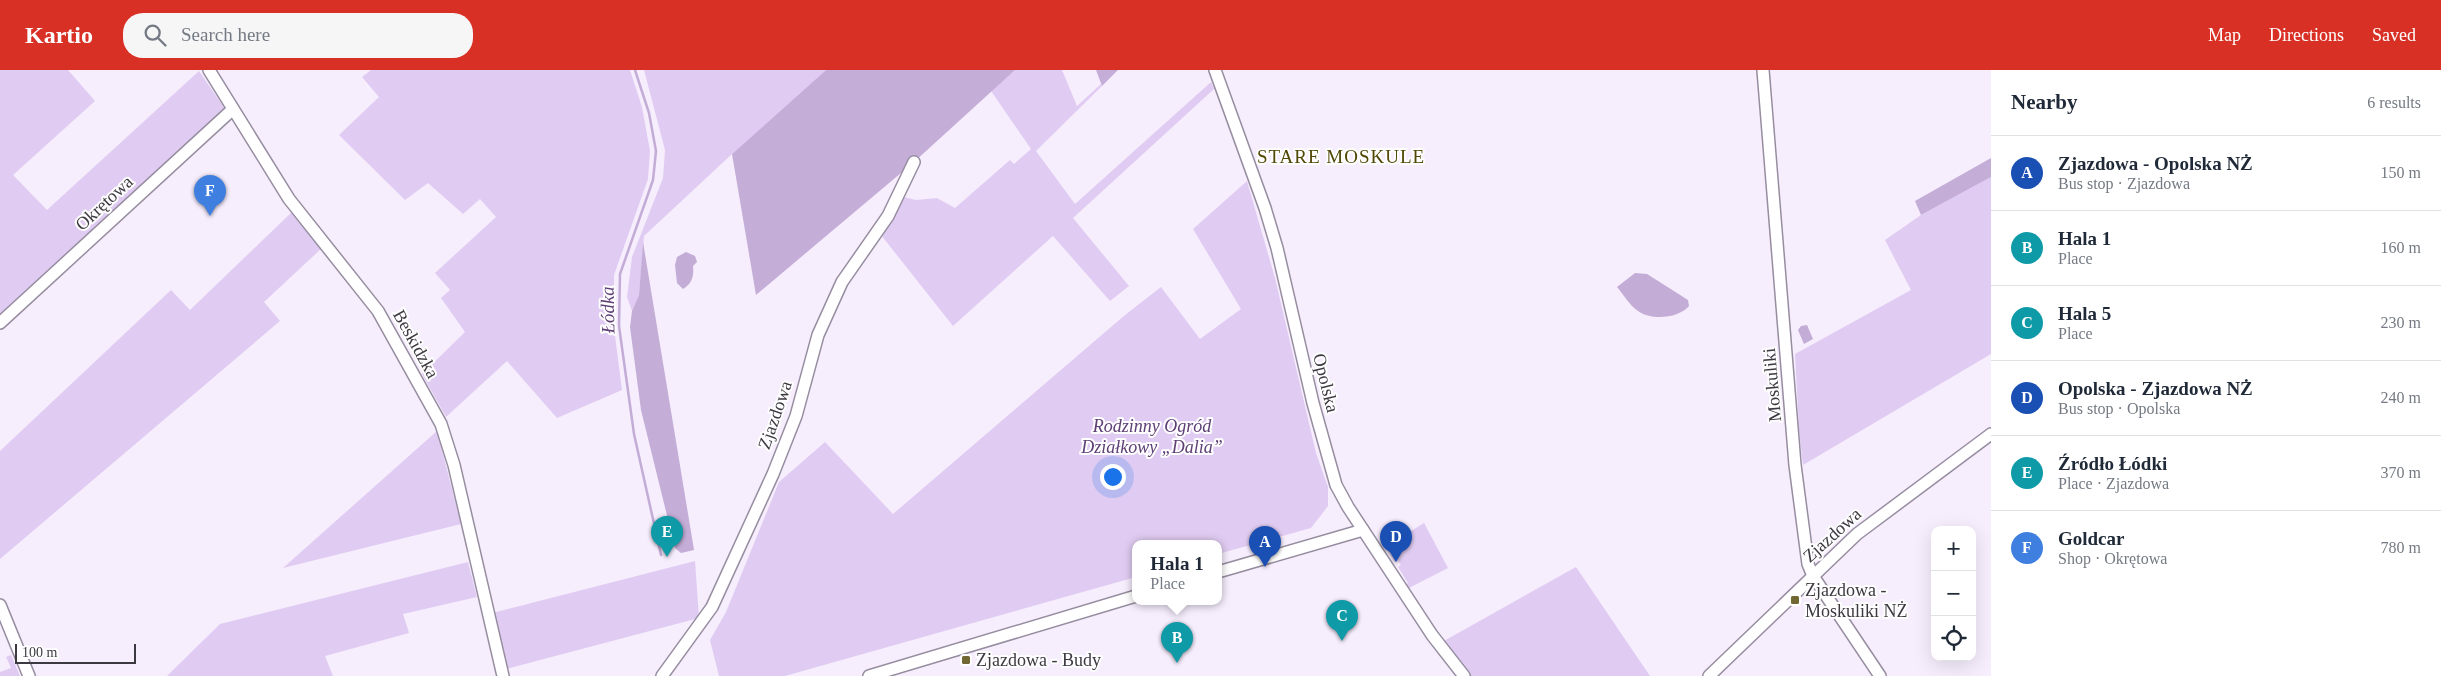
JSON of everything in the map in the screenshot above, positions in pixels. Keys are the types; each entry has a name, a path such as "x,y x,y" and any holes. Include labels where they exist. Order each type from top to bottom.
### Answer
{"street":[{"name":"Beskidzka","path":"209,70 289,199 378,311 441,424 454,466 503,676"},
{"name":"Opolska","path":"1215,70 1277,248 1313,403 1336,486 1432,636 1464,676"},
{"name":"Moskuliki","path":"1763,70 1797,482 1807,556 1813,576 1880,676"},
{"name":"Okrętowa","path":"0,323 233,109"},
{"name":"Zjazdowa","path":"662,676 712,607 773,474 796,416 818,335 842,282 888,216 914,162"},
{"name":"Zjazdowa","path":"1709,676 1862,530 1991,434"},
{"path":"1222,571 1363,530"},
{"path":"869,676 1132,597"},
{"path":"0,605 29,676"}],"green space":[{"path":"0,70 68,70 95,101 13,175 47,210 199,71 225,109 223,113 0,320"},
{"path":"371,70 630,70 642,107 650,151 648,179 614,275 614,328 622,390 557,418 507,361 446,417 422,374 465,332 441,298 450,290 435,273 496,217 480,199 463,214 428,183 405,200 339,135 379,97 362,77"},
{"path":"644,70 826,70 644,236 639,295 632,311 627,297 632,257 663,178 665,150"},
{"path":"1015,70 1062,70 1077,106 1101,84 1102,86 1036,151 1075,204 1211,82 1214,89 1073,218 1129,286 1110,301 1053,236 953,326 881,235 904,197 916,200 937,198 955,208 1010,160 1014,164 1031,149 991,91"},
{"path":"1991,177 1991,354 1803,465 1795,354 1911,290 1885,240 1921,215"},
{"name":"Rodzinny Ogród Działkowy „Dalia”","path":"1247,181 1275,278 1316,453 1328,487 1328,506 1311,528 1222,553 1222,540 1132,540 1132,578 785,676 719,676 710,640 726,612 779,482 825,442 893,514 1125,315 1161,287 1200,339 1241,309 1193,229"},
{"path":"293,211 323,247 264,302 280,321 0,559 0,451 171,290 190,310"},
{"path":"437,431 461,524 283,568"},
{"path":"1424,523 1448,568 1407,589 1405,585 1408,583 1398,567 1401,565 1398,561 1395,562 1385,547"},
{"path":"695,561 699,618 506,669 492,613"},
{"path":"468,562 477,597 403,614 409,633 325,656 333,676 167,676 220,624"},
{"path":"1576,567 1650,676 1470,676 1442,642"},
{"path":"11,655 20,676 0,676 0,672 11,668 6,657"}],"shaded area":[{"path":"826,70 1015,70 914,162 756,295 732,154"},
{"path":"1096,70 1118,70 1102,86"},
{"path":"1991,158 1991,177 1921,215 1915,201"},
{"path":"643,242 694,550 681,553 675,548 641,410 630,327 632,311 639,295"},
{"path":"686,252 695,256 697,262 693,266 692,279 683,289 677,283 675,265 677,257"},
{"path":"1635,273 1647,274 1688,300 1689,306 1679,313 1665,317 1650,316 1638,311 1629,303 1617,287"},
{"path":"1807,325 1813,339 1804,344 1798,330 1801,326"}],"waterway":[{"name":"Łódka","path":"635,70 649,113 656,151 653,180 620,274 619,326 634,434 661,555"}],"place":[{"name":"Goldcar","path":"210,216"},
{"name":"Źródło Łódki","path":"667,557"},
{"name":"Opolska - Zjazdowa NŻ","path":"1396,562"},
{"name":"Zjazdowa - Opolska NŻ","path":"1265,567"},
{"name":"Zjazdowa - Moskuliki NŻ","path":"1795,600"},
{"name":"Hala 5","path":"1342,641"},
{"name":"Zjazdowa - Budy","path":"966,660"},
{"name":"Hala 1","path":"1177,663"}],"district":[{"name":"STARE MOSKULE","path":"1341,156"}]}
